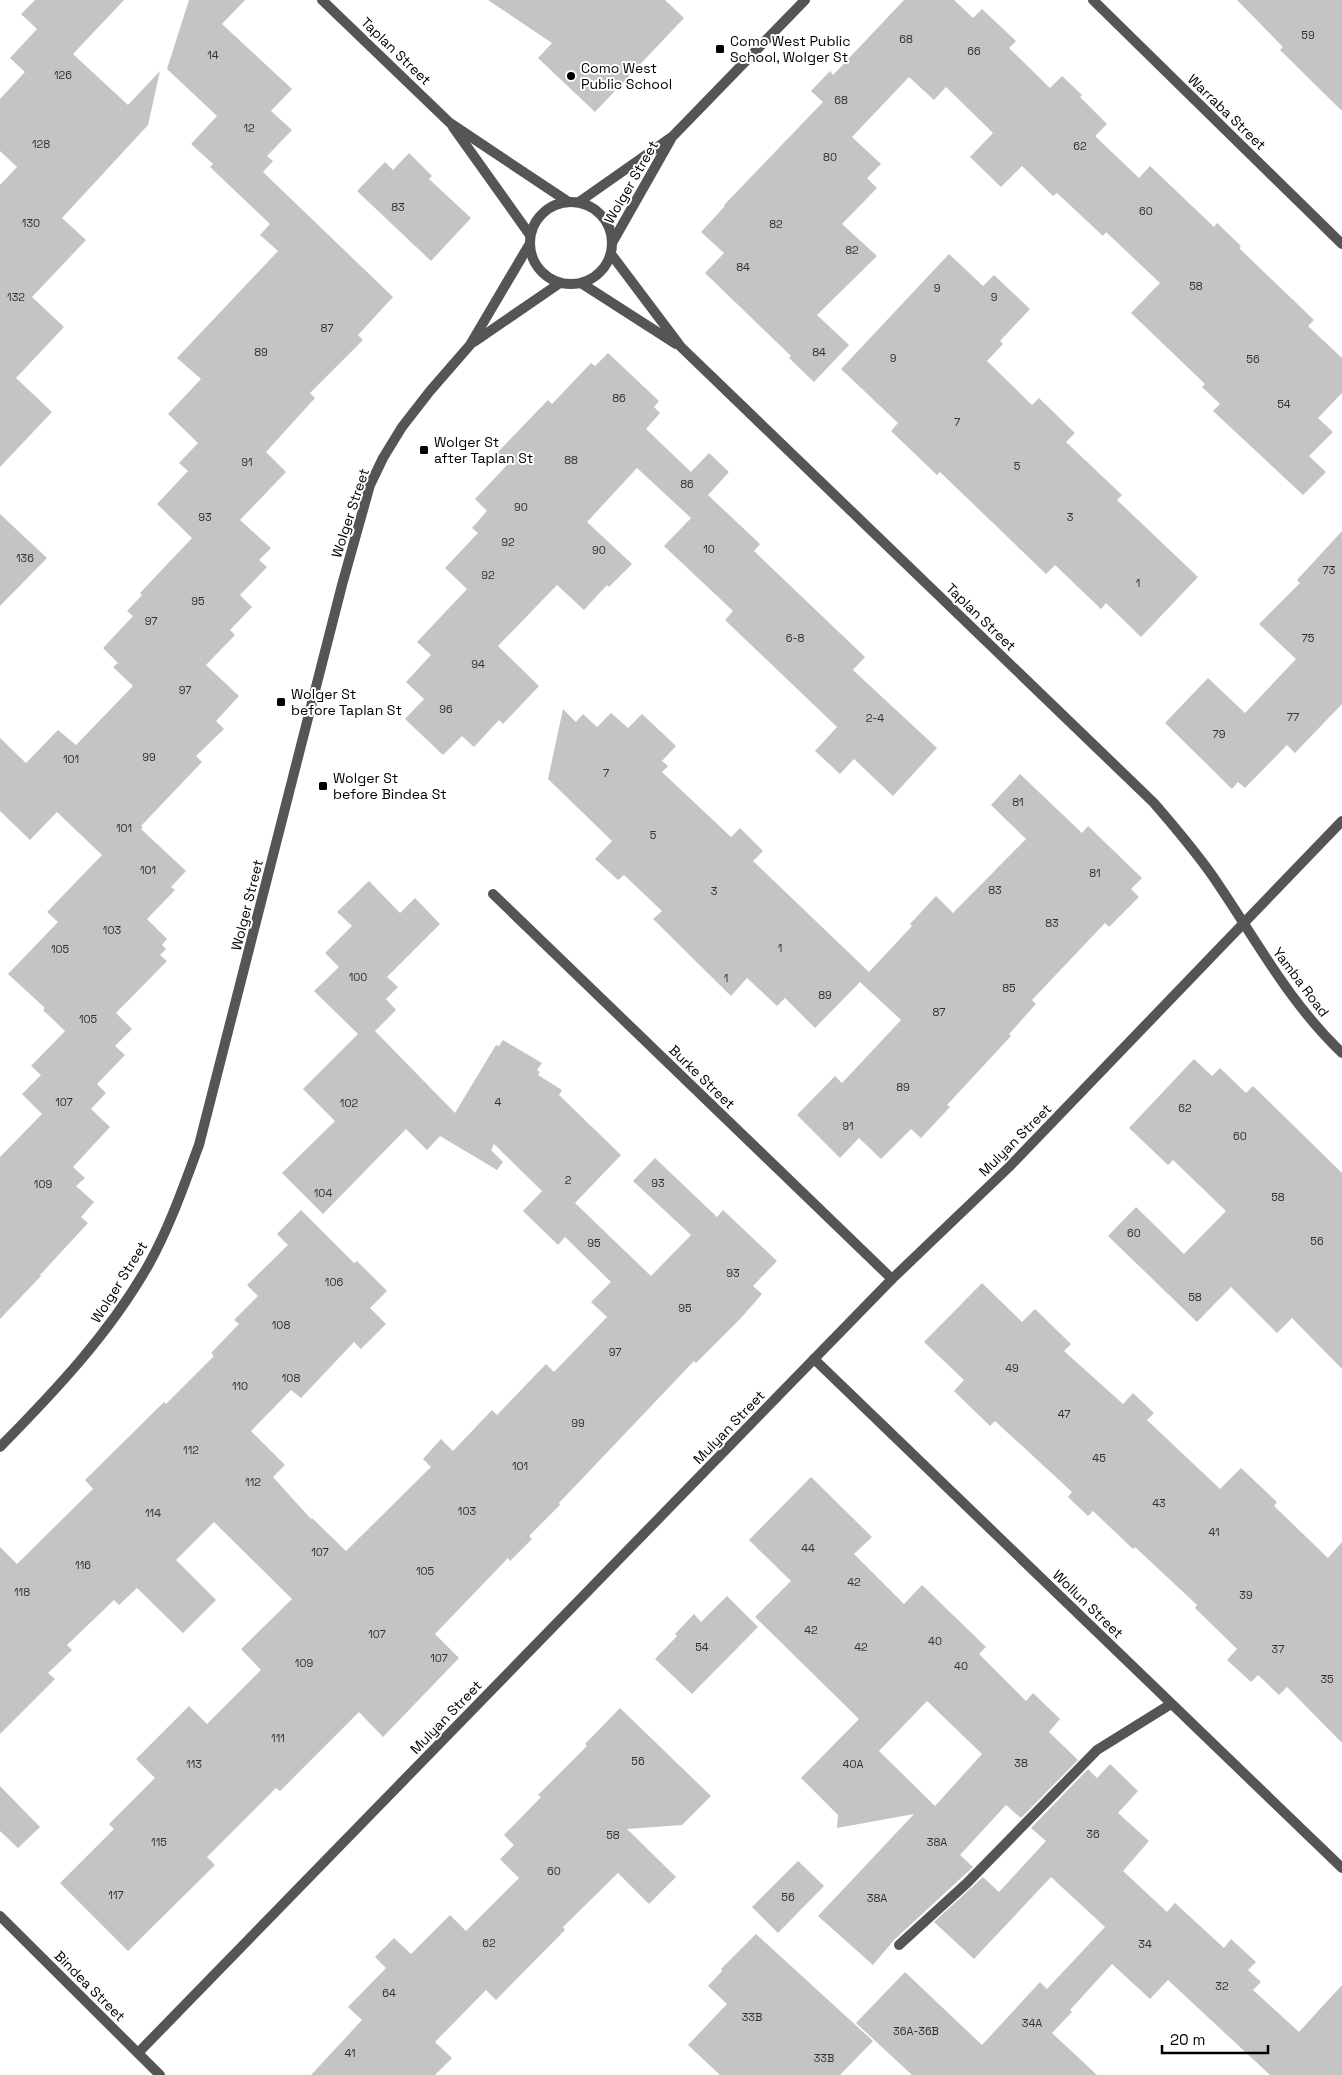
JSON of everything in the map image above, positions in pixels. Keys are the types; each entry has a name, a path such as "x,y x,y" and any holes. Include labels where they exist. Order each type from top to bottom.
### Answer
{"street":[{"name":"Taplan Street","path":"322,0 450,123 567,201"},
{"name":"Wolger Street","path":"579,202 673,136 805,0"},
{"name":"Warraba Street","path":"1093,0 1342,244"},
{"name":"Taplan Street","path":"450,123 529,240"},
{"name":"Wolger Street","path":"612,243 673,136"},
{"path":"567,201 590,205 606,221 612,243 611,254 600,272 591,279 581,283 560,283 542,273 533,260 529,240 539,216 547,208 567,201"},
{"name":"Wolger Street","path":"0,1447 61,1384 97,1341 148,1264 175,1211 199,1145 342,585 370,485 383,458 402,428 430,391 470,345 529,240"},
{"name":"Taplan Street","path":"611,254 681,347 1154,803 1192,847 1244,923"},
{"name":"Wolger Street","path":"470,345 560,283"},
{"name":"Taplan Street","path":"581,283 681,347"},
{"name":"Mulyan Street","path":"138,2053 892,1279 1009,1167 1342,822"},
{"name":"Burke Street","path":"493,894 892,1279"},
{"name":"Yamba Road","path":"1244,923 1270,966 1298,1005 1342,1053"},
{"name":"Wollun Street","path":"814,1360 1342,1868"},
{"path":"899,1945 967,1884 1097,1750 1171,1704"},
{"name":"Bindea Street","path":"0,1916 160,2075"}],"building":[{"path":"35,0 124,0 73,54 128,105 160,71 148,125 62,218 86,240 32,297 64,327 16,378 52,412 0,467 0,185 17,167 0,151 0,99 25,72 10,58 37,29 21,14"},
{"path":"189,0 245,0 222,24 292,89 271,111 292,130 267,156 273,161 263,172 393,297 358,335 363,340 310,393 315,398 266,452 286,472 240,520 271,548 259,560 267,567 240,595 252,607 230,630 235,635 206,665 239,696 216,721 224,729 196,756 202,762 141,826 143,827 141,829 186,871 171,887 175,890 147,919 167,939 162,945 166,949 160,955 167,961 116,1013 132,1029 115,1046 125,1055 97,1084 106,1093 91,1109 110,1127 73,1167 85,1178 76,1186 94,1202 81,1217 88,1223 0,1319 0,1157 42,1114 22,1094 41,1075 31,1066 65,1031 43,1010 45,1008 8,974 58,922 47,912 102,855 57,812 30,840 0,811 0,738 26,763 58,730 76,745 133,686 113,667 118,663 103,648 133,616 127,611 142,595 140,593 192,538 157,504 188,471 179,463 198,443 168,414 201,379 177,358 278,251 260,235 270,224 210,167 213,164 191,144 217,116 167,69"},
{"path":"488,0 665,0 684,18 595,112 538,58 552,43"},
{"path":"904,0 954,0 973,18 982,9 1016,41 1009,48 1050,88 1062,76 1082,95 1080,97 1107,124 1095,136 1139,178 1150,166 1214,227 1217,223 1241,246 1239,248 1314,320 1308,326 1342,358 1342,393 1318,418 1333,432 1309,456 1326,472 1303,495 1213,411 1220,404 1202,387 1205,384 1131,313 1160,283 1106,232 1103,236 1057,193 1053,196 1022,166 1001,187 970,157 993,133 946,87 934,100 909,77 852,137 881,164 867,178 877,188 842,224 877,256 817,315 849,345 814,382 789,358 791,356 705,273 724,253 701,232 724,205 823,102 811,91 830,71 833,75"},
{"path":"1237,0 1342,0 1342,111 1280,50 1283,47"},
{"path":"409,153 432,176 429,179 471,218 431,261 357,191 385,162 393,170"},
{"path":"949,254 983,286 994,275 1030,309 1000,341 1003,344 987,361 1032,405 1039,398 1075,433 1066,442 1122,495 1117,500 1198,577 1141,637 1106,603 1101,609 1055,565 1046,574 940,472 937,475 891,431 898,423 841,369"},
{"path":"608,353 659,401 654,407 660,413 646,429 691,472 709,453 729,472 708,495 760,544 754,551 865,657 853,670 937,748 893,796 854,759 840,774 815,751 837,727 725,620 733,611 664,546 691,518 637,468 587,522 632,564 609,587 607,585 584,610 557,585 498,646 539,686 503,724 499,720 474,747 462,736 443,755 405,719 424,699 406,682 431,655 417,642 467,589 445,568 478,533 472,528 487,511 475,499 507,465 496,454 548,400 552,404 591,363 595,366"},
{"path":"0,514 47,558 0,606"},
{"path":"1342,531 1342,704 1295,753 1287,745 1245,788 1238,782 1232,789 1165,723 1208,678 1245,713 1296,659 1259,624 1300,583 1297,580"},
{"path":"563,709 576,722 583,714 597,727 611,713 628,728 642,714 676,746 662,761 668,766 662,772 731,837 740,828 763,851 753,861 869,972 912,926 910,924 936,896 953,913 1026,839 991,805 1020,774 1082,833 1088,826 1142,878 1131,889 1139,897 1109,927 1105,923 1032,1000 1036,1004 1009,1034 1011,1036 947,1105 950,1107 921,1138 911,1129 881,1159 859,1138 840,1158 797,1115 835,1076 842,1083 901,1020 860,982 815,1028 785,998 777,1006 747,978 731,996 653,919 662,911 624,875 618,880 595,859 612,841 548,779"},
{"path":"369,881 400,913 415,898 440,924 387,977 398,987 386,999 396,1010 375,1031 455,1113 496,1045 499,1046 503,1040 542,1063 537,1070 540,1072 538,1075 562,1090 559,1095 621,1155 575,1203 651,1276 691,1235 633,1181 655,1158 717,1217 723,1210 777,1261 753,1286 762,1294 741,1318 696,1363 694,1361 559,1503 560,1505 529,1536 532,1539 510,1561 508,1558 435,1634 459,1658 383,1737 359,1712 280,1791 276,1788 207,1857 215,1865 128,1951 60,1883 114,1829 109,1824 155,1778 136,1759 189,1706 207,1724 261,1670 241,1649 292,1599 214,1522 176,1560 216,1600 183,1633 137,1588 119,1605 114,1600 67,1645 72,1650 48,1673 55,1679 0,1734 0,1547 17,1564 93,1489 85,1480 214,1356 211,1353 239,1324 234,1320 258,1296 247,1285 288,1245 277,1234 301,1210 354,1263 357,1261 387,1291 370,1308 386,1324 361,1349 354,1342 301,1398 291,1390 251,1431 285,1465 273,1477 311,1519 346,1551 431,1467 423,1459 441,1439 453,1451 492,1410 497,1415 546,1364 554,1372 607,1317 591,1302 611,1282 565,1237 558,1245 523,1211 542,1191 494,1144 491,1150 503,1162 497,1170 440,1136 427,1150 406,1129 323,1214 282,1173 335,1121 303,1089 358,1034 314,991 339,967 325,953 352,926 337,912"},
{"path":"1194,1059 1212,1076 1220,1068 1246,1093 1253,1086 1342,1173 1342,1369 1292,1318 1277,1333 1231,1287 1197,1322 1108,1236 1136,1207 1184,1254 1226,1211 1173,1160 1168,1165 1129,1128"},
{"path":"982,1283 1022,1322 1035,1309 1071,1344 1064,1351 1123,1404 1133,1393 1154,1413 1147,1420 1220,1489 1241,1468 1277,1502 1274,1506 1328,1558 1342,1542 1342,1743 1287,1687 1279,1695 1258,1675 1251,1682 1227,1660 1237,1649 1195,1608 1197,1605 1093,1511 1088,1516 1068,1497 1072,1492 995,1421 990,1426 954,1391 964,1380 924,1342"},
{"path":"811,1477 872,1537 854,1554 904,1604 922,1585 986,1647 979,1654 1026,1701 1033,1693 1060,1719 1049,1732 1078,1760 1021,1818 1006,1805 960,1855 973,1867 894,1940 873,1965 818,1916 914,1814 837,1828 838,1815 801,1778 859,1719 755,1617 791,1581 749,1540","holes":["927,1701 982,1754 935,1806 879,1751"]},
{"path":"727,1596 758,1627 692,1694 655,1659 677,1636 675,1634 694,1614 701,1622"},
{"path":"620,1708 711,1796 682,1825 627,1829 676,1877 649,1904 618,1873 563,1927 565,1930 496,2000 486,1990 435,2042 452,2058 435,2075 311,2075 362,2020 348,2007 386,1968 375,1957 394,1938 411,1954 450,1915 466,1931 519,1878 500,1859 514,1845 504,1835 541,1797 538,1795 587,1746 585,1744"},
{"path":"1110,1764 1138,1791 1118,1813 1149,1841 1123,1871 1167,1912 1175,1903 1224,1948 1231,1939 1256,1962 1248,1970 1261,1982 1253,1990 1299,2032 1342,1985 1342,2075 1270,2075 1168,1980 1150,1999 1112,1964 1070,2010 1072,2012 1052,2033 1097,2075 912,2075 856,2023 905,1972 982,2045 1040,1982 1047,1989 1105,1927 1051,1877 974,1959 934,1922 983,1877 999,1892 1046,1841 1031,1828 1088,1769 1097,1778"},
{"path":"0,1786 40,1827 18,1848 0,1831"},
{"path":"798,1861 824,1886 778,1933 752,1907"},
{"path":"756,1934 873,2041 840,2075 720,2075 688,2045 727,2004 708,1986 722,1971 721,1969"}],"place":[{"name":"Como West Public School, Wolger St","path":"720,49"},
{"name":"Como West Public School","path":"571,76"},
{"name":"Wolger St after Taplan St","path":"424,450"},
{"name":"Wolger St before Taplan St","path":"281,702"},
{"name":"Wolger St before Bindea St","path":"323,786"}]}
